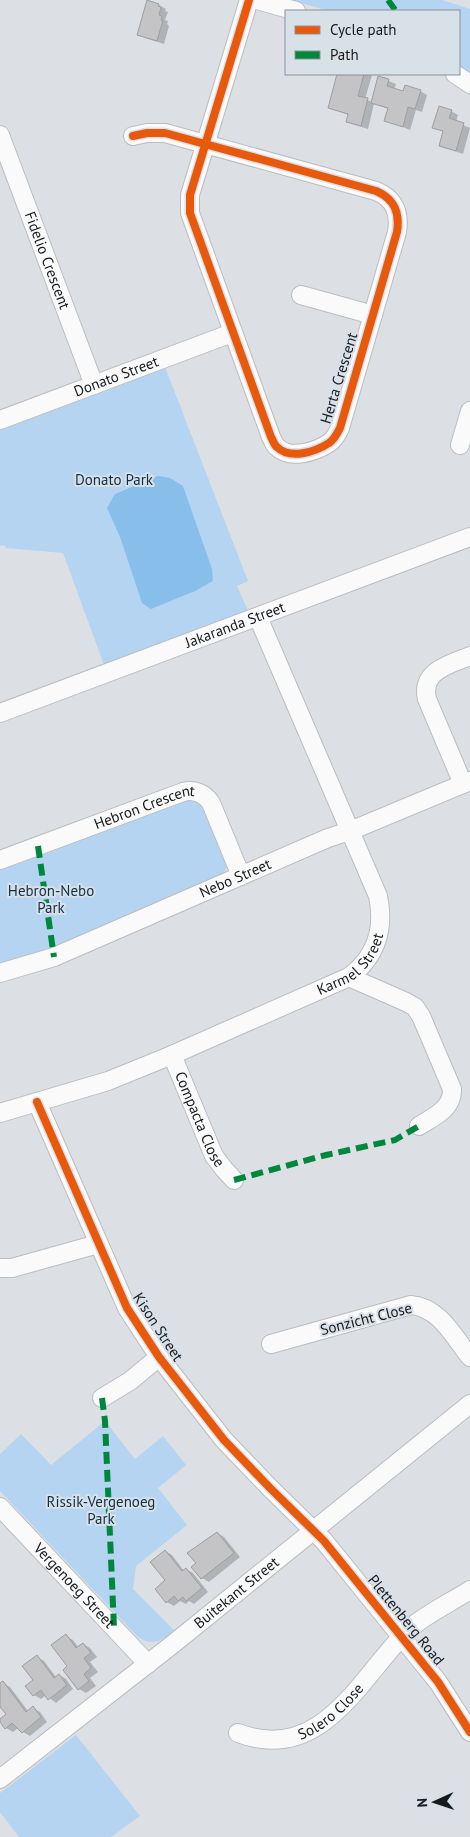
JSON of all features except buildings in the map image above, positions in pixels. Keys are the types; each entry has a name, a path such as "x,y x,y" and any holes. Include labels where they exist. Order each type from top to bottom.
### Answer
{"street":[{"name":"Herta Crescent","path":"206,144 376,191 386,195 396,209 397,232 340,428 336,437 329,443 299,454 284,452 276,447 271,437 190,213 190,195 249,0"},
{"path":"257,0 292,10"},
{"path":"456,75 470,84"},
{"path":"133,136 159,132 206,144"},
{"name":"Fidelio Crescent","path":"0,135 94,386"},
{"path":"301,295 373,315"},
{"name":"Donato Street","path":"0,420 232,333"},
{"path":"460,445 470,411"},
{"name":"Jakaranda Street","path":"0,713 470,537"},
{"name":"Karmel Street","path":"0,1113 102,1083 172,1055 349,977 366,961 373,951 378,940 381,918 378,896 258,617"},
{"path":"466,782 427,699 426,689 428,680 434,672 470,656"},
{"name":"Nebo Street","path":"0,973 54,957 328,838 350,831 466,782"},
{"name":"Hebron Crescent","path":"0,860 183,792 193,791 203,794 211,803 241,876"},
{"path":"349,977 411,1004 422,1016 452,1089 452,1096 447,1107 419,1126"},
{"name":"Compacta Close","path":"172,1055 214,1156 234,1180"},
{"name":"Kison Street","path":"37,1102 127,1308 159,1357 224,1440 313,1531"},
{"path":"0,1268 12,1268 98,1244"},
{"name":"Sonzicht Close","path":"271,1344 411,1305 423,1307 435,1314 470,1357"},
{"path":"102,1398 130,1381 159,1357"},
{"name":"Buitekant Street","path":"0,1779 148,1664 470,1404"},
{"name":"Vergenoeg Street","path":"0,1507 148,1664"},
{"name":"Plettenberg Road","path":"313,1531 324,1541 438,1682 470,1732"},
{"name":"Solero Close","path":"238,1733 268,1740 287,1738 309,1731 345,1704 412,1627 470,1590"}],"green space":[{"path":"290,0 442,0 470,9 470,73 460,66 460,10 325,10"},
{"name":"Donato Park","path":"165,367 248,581 237,586 248,611 104,665 63,553 0,546 0,428"},
{"name":"Hebron-Nebo Park","path":"188,797 203,804 228,865 222,876 64,947 0,968 0,867"},
{"name":"Rissik-Vergenoeg Park","path":"105,1421 135,1459 163,1436 186,1465 158,1488 187,1525 136,1566 133,1589 174,1630 156,1642 141,1639 136,1635 0,1491 0,1454 21,1434 51,1465"},
{"path":"76,1735 140,1816 111,1837 19,1837 0,1812 0,1793"}],"shaded area":[{"path":"158,476 170,478 183,486 212,569 213,581 195,591 151,609 142,603 120,537 107,508 115,494"}],"marked path":[{"path":"388,0 395,10"},
{"path":"38,846 54,957"},
{"path":"234,1180 326,1155 395,1140 419,1126"},
{"path":"102,1398 105,1421 114,1628"}],"cycle path":[{"path":"133,136 147,133 165,133 376,191 392,202 397,213 397,232 340,428 334,439 329,443 310,452 295,454 282,451 274,444 190,213 190,195 249,0"},
{"path":"37,1102 127,1308 159,1357 224,1440 324,1541 438,1682 470,1732"}]}
